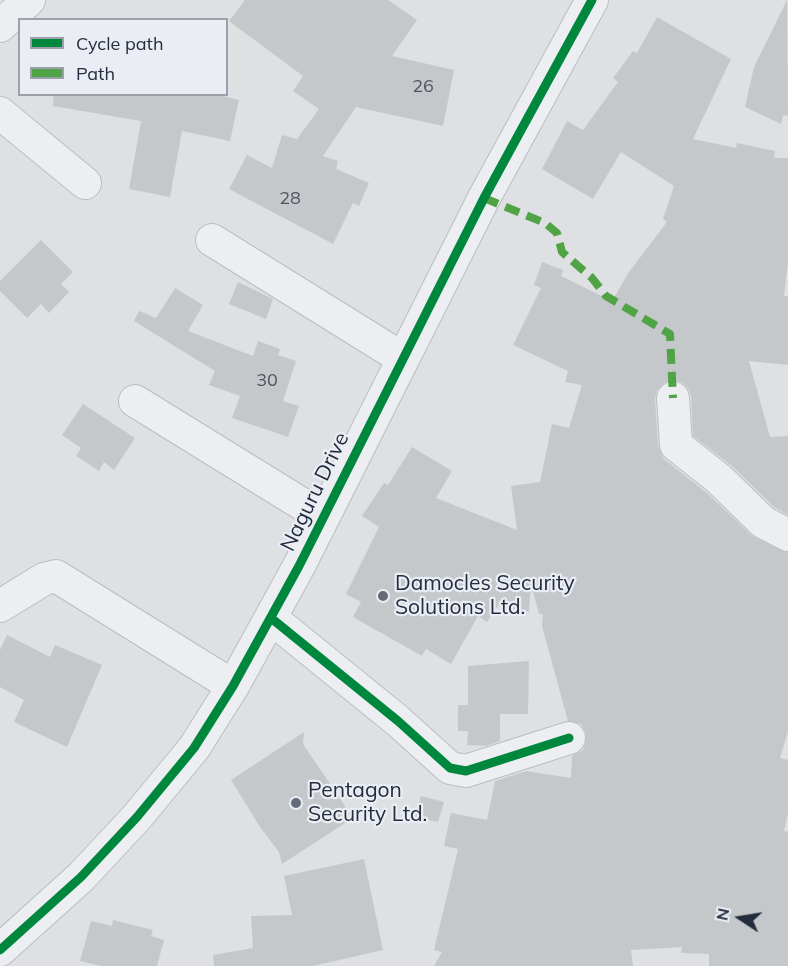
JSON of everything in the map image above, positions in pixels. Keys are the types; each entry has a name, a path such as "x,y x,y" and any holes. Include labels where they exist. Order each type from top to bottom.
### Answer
{"street":[{"path":"0,26 29,0"},
{"name":"Naguru Drive","path":"0,950 81,877 137,817 194,748 233,686 323,517 484,198 592,0"},
{"path":"0,113 85,183"},
{"path":"212,240 402,358"},
{"path":"674,398 676,445 719,479 763,522 788,535"},
{"path":"135,401 323,517"},
{"path":"0,606 44,579 56,576 233,686"},
{"path":"271,618 398,721 450,768 466,771 569,738"}],"building":[{"path":"245,0 388,0 417,20 392,56 454,70 443,126 356,107 323,156 338,161 336,169 369,183 359,206 353,203 333,244 229,189 247,155 272,168 282,135 297,139 319,109 293,91 303,76 229,21"},
{"path":"787,0 788,116 783,115 781,124 745,107 754,67"},
{"path":"657,17 731,59 693,139 736,148 737,143 775,151 774,158 788,158 788,262 784,296 788,296 788,365 749,361 770,437 788,436 788,515 774,507 732,466 693,436 691,396 688,388 681,382 672,380 664,383 657,390 655,399 658,446 664,459 707,493 751,535 788,553 788,731 780,758 788,760 788,813 784,831 788,832 788,966 709,966 709,954 681,953 682,947 631,950 633,966 434,966 442,952 434,950 458,849 444,846 451,813 487,820 495,781 526,771 571,778 572,756 583,750 586,733 581,724 568,721 542,626 543,614 539,614 531,584 529,612 498,606 487,622 478,616 451,664 426,649 422,656 353,617 361,602 346,594 379,527 362,516 384,483 388,485 412,447 452,471 436,498 517,530 511,486 540,482 552,424 569,428 582,385 565,382 568,371 513,345 541,288 534,285 542,262 563,270 561,276 612,301 629,272 667,222 663,219 674,186 621,152 593,199 542,169 567,121 583,130 618,82 613,78 633,51 637,53"},
{"path":"54,96 223,96 239,100 230,141 182,131 170,197 129,189 141,121 53,106"},
{"path":"41,240 73,272 61,284 69,292 49,313 41,304 27,318 0,291 0,281"},
{"path":"238,282 273,299 266,319 229,304"},
{"path":"175,288 203,305 188,331 253,356 258,341 280,349 278,355 296,361 283,401 299,406 288,437 232,418 240,396 209,385 215,371 134,321 139,311 156,318"},
{"path":"83,404 135,438 114,470 104,462 99,471 76,456 81,448 62,435"},
{"path":"7,635 50,657 55,645 102,665 67,747 14,722 24,700 0,687 0,650"},
{"path":"529,661 528,714 500,714 500,741 486,746 467,745 468,731 458,731 458,705 468,705 468,666"},
{"path":"304,732 303,744 353,818 282,864 279,852 260,827 231,780"},
{"path":"421,796 444,802 438,822 415,817"},
{"path":"364,859 383,950 313,966 214,966 213,955 253,948 251,916 292,915 284,876"},
{"path":"113,920 153,930 151,936 164,940 157,966 101,966 80,961 91,921 112,926"}],"marked path":[{"path":"484,198 545,223 557,233 562,252 592,278 606,296 670,334 673,398"}],"cycle path":[{"path":"0,950 81,877 137,817 194,748 233,686 299,566 484,198 592,0"},
{"path":"271,618 398,721 450,768 466,771 569,738"}],"place":[{"name":"Damocles Security Solutions Ltd.","path":"383,596"},
{"name":"Pentagon Security Ltd.","path":"296,803"}]}
